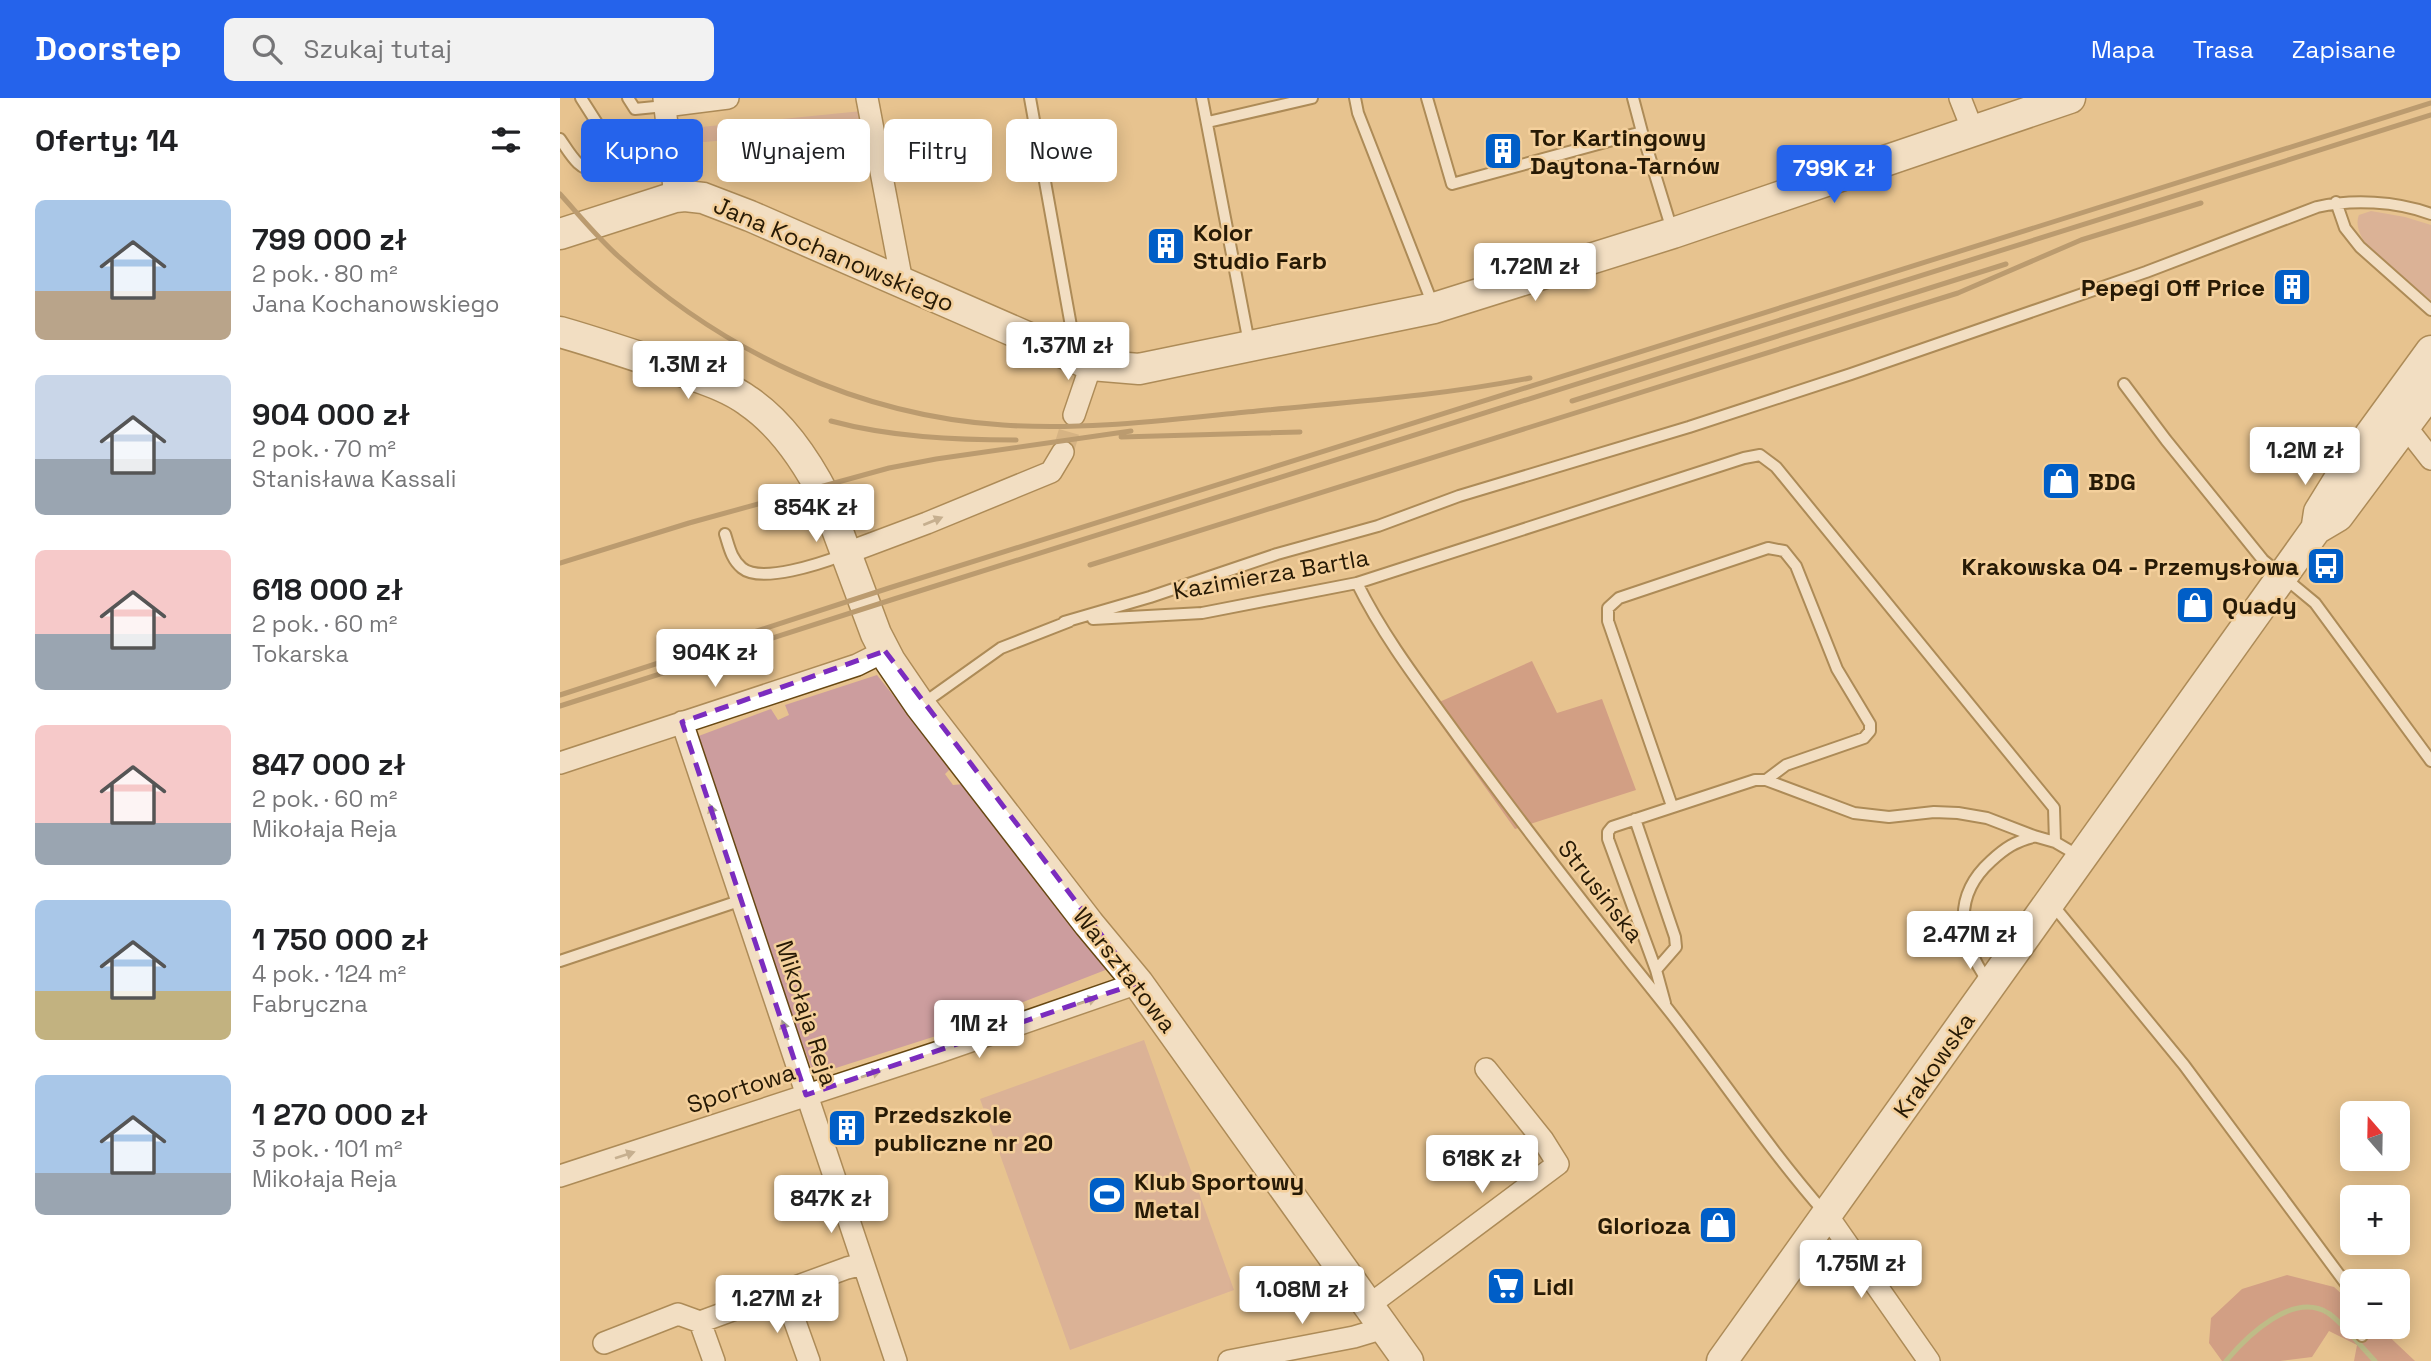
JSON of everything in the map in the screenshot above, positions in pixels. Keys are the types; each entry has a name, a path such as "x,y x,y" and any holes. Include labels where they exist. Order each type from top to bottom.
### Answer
{"street":[{"path":"664,102 728,98"},
{"path":"867,98 902,282"},
{"path":"1960,98 1973,131"},
{"name":"Jana Kochanowskiego","path":"560,234 675,197 694,196 902,282 1091,365 1139,369 1434,308 1673,233 2070,98"},
{"path":"673,182 675,197"},
{"name":"Warsztatowa","path":"560,332 620,349 731,390 768,416 790,440 815,478 885,651 920,705 1089,924 1138,983 1408,1361"},
{"name":"Krakowska","path":"1722,1361 2316,529 2338,516 2395,420 2431,351"},
{"path":"1074,415 1091,365"},
{"name":"Krakowska","path":"2395,420 2431,391"},
{"path":"2395,420 2431,459"},
{"path":"850,564 927,523 1051,472 1063,452"},
{"path":"560,764 857,665 885,651"},
{"name":"Mikołaja Reja","path":"682,722 896,1361"},
{"name":"Sportowa","path":"560,1176 939,1052 1138,983"},
{"path":"1229,1361 1354,1337 1558,1164 1543,1140 1486,1069"},
{"path":"1827,1215 1929,1361"},
{"path":"604,1343 678,1314 700,1322 863,1264"},
{"path":"781,1292 790,1308 809,1361"},
{"path":"700,1322 713,1361"}],"lane":[{"path":"581,98 594,119"},
{"path":"628,98 635,109 664,102"},
{"path":"1030,98 1071,326 1062,352"},
{"path":"1202,98 1250,348"},
{"path":"1208,122 1312,98"},
{"path":"1354,98 1434,308"},
{"path":"1427,98 1452,184 1642,132"},
{"path":"1633,98 1673,233"},
{"path":"560,139 581,167"},
{"path":"2336,202 2345,228 2360,247 2431,310"},
{"path":"1064,622 1150,597 1277,554 1378,526 1460,496 1689,427 1851,374 2147,272 2316,207 2336,202 2391,205 2416,208 2431,214"},
{"path":"2124,384 2263,560 2315,603 2431,761"},
{"name":"Kazimierza Bartla","path":"920,705 1001,648 1064,622 1202,612 1357,583 1760,455 1776,467 2054,808 2055,842"},
{"path":"724,534 736,562 744,570 753,573 778,573 826,561 850,564"},
{"path":"1672,806 1608,621 1608,608 1619,597 1768,548 1784,551 1796,566 1837,669 1870,724 1870,731 1864,738 1786,765 1766,780"},
{"name":"Strusińska","path":"1357,583 1368,605 1411,670 1537,845 1666,1006 1781,1161 1827,1215"},
{"path":"1666,1006 1656,970 1608,839 1608,832 1612,827 1755,780 1766,780 1854,813 1889,817 1934,812 1987,818 2055,842 2082,858"},
{"path":"1635,819 1675,937 1676,947 1656,970"},
{"path":"1991,985 1977,967 1969,948 1963,921 1963,904 1968,890 1984,867 2010,845 2034,836"},
{"path":"560,961 742,900"},
{"path":"2050,901 2184,1065 2340,1276"}],"highlighted area":[{"path":"885,651 1138,983 806,1095 682,722"}],"shaded area":[{"path":"862,111 869,119 782,119"},
{"path":"717,125 717,141 703,142 703,127"},
{"path":"2371,211 2431,225 2431,300 2383,263 2362,238 2358,226 2359,215"},
{"path":"1532,661 1557,713 1602,699 1636,790 1515,829 1428,707"},
{"path":"877,675 951,768 945,774 953,785 964,784 1108,969 936,1036 814,1075 764,939 696,737 771,709 778,720 789,715 785,705"},
{"name":"Klub Sportowy Metal","path":"1144,1040 1234,1290 1070,1350 980,1099"},
{"path":"2287,1275 2334,1287 2340,1292 2340,1336 2329,1331 2312,1357 2280,1361 2222,1361 2209,1343 2211,1318 2242,1289"},
{"path":"2345,1339 2392,1339 2415,1361 2354,1361 2357,1345"}],"waterway":[{"path":"2226,1361 2258,1329 2272,1319 2300,1308 2314,1308 2328,1313 2375,1361"}],"tunnel":[{"path":"1063,452 1074,415"}],"railway":[{"path":"560,695 889,588 2431,103"},
{"path":"560,706 2431,115"},
{"path":"560,194 610,249 659,290 703,322 748,349 796,373 846,393 949,419 1035,426 1130,423 1394,398 1530,378"},
{"path":"1090,565 1958,293 2081,240 2201,203"},
{"path":"1572,401 2006,264"},
{"path":"831,421 876,431 923,436 1016,440"},
{"path":"560,563 689,523 889,468 1131,431"},
{"path":"1121,437 1300,432"}],"place":[{"name":"Tor Kartingowy Daytona-Tarnów","path":"1503,151"},
{"name":"Kolor Studio Farb","path":"1166,246"},
{"name":"Pepegi Off Price","path":"2292,287"},
{"name":"BDG","path":"2061,481"},
{"name":"Krakowska 04 - Przemysłowa","path":"2326,566"},
{"name":"Quady","path":"2195,605"},
{"name":"Przedszkole publiczne nr 20","path":"847,1128"},
{"name":"Klub Sportowy Metal","path":"1107,1195"},
{"name":"Glorioza","path":"1718,1225"},
{"name":"Lidl","path":"1506,1286"}]}
